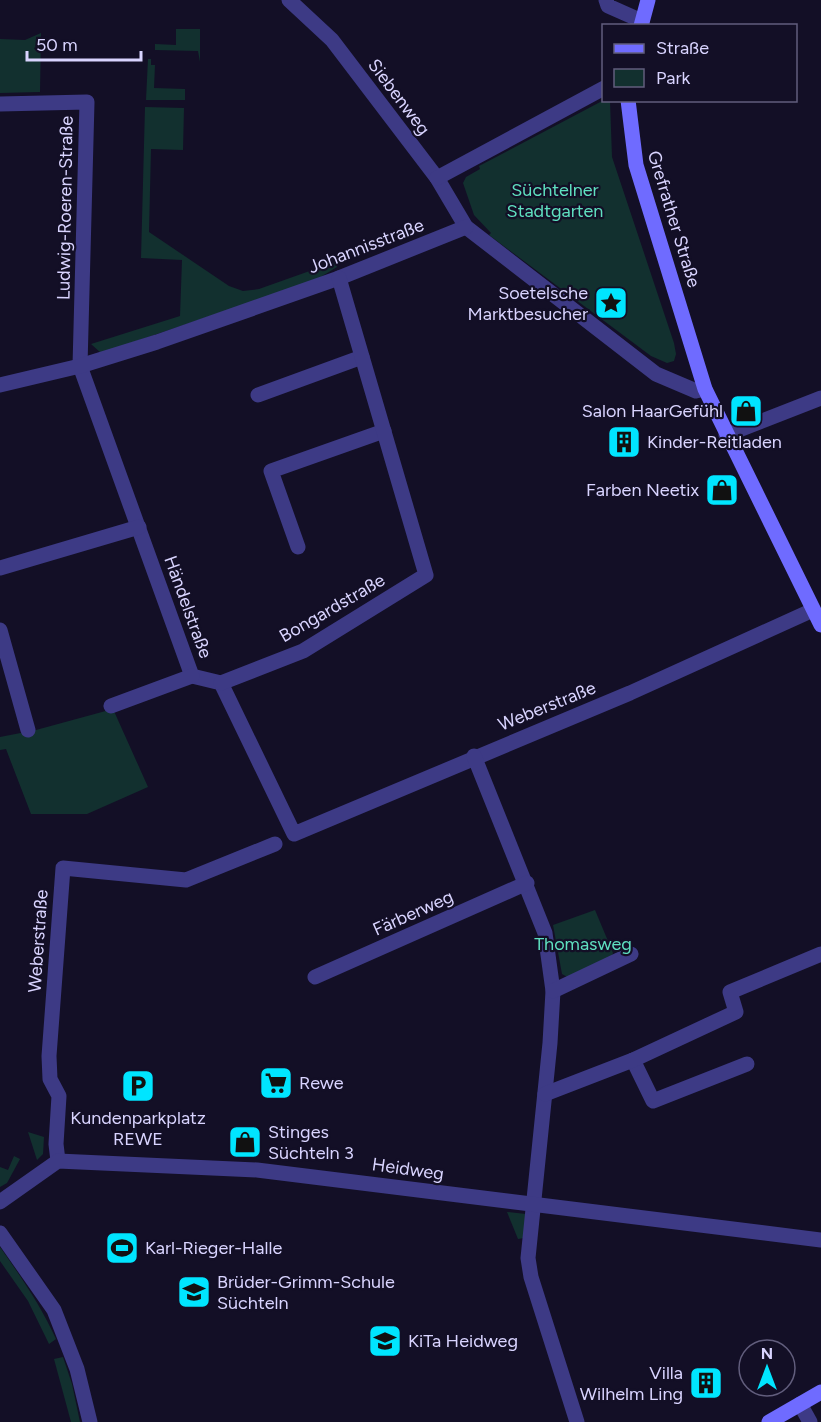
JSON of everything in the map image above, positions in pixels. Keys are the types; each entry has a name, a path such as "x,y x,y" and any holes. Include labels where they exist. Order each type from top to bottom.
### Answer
{"main road":[{"path":"641,23 648,0"},
{"name":"Grefrather Straße","path":"628,102 636,165 705,389 821,625"},
{"path":"769,1422 821,1392"}],"street":[{"name":"Siebenweg","path":"289,0 332,40 437,178 466,227"},
{"path":"606,0 608,6 641,23"},
{"path":"437,178 602,89"},
{"name":"Ludwig-Roeren-Straße","path":"0,104 87,102 80,366"},
{"path":"466,227 656,374 696,391 705,389"},
{"name":"Johannisstraße","path":"0,386 80,366 339,278 466,227"},
{"path":"298,547 271,471 384,431 339,278"},
{"path":"258,395 362,357"},
{"name":"Händelstraße","path":"80,366 192,676 221,683"},
{"path":"726,435 821,398"},
{"name":"Bongardstraße","path":"221,683 303,651 426,575 384,431"},
{"path":"0,568 138,527"},
{"name":"Weberstraße","path":"221,683 294,834 474,756 630,693 813,610"},
{"path":"0,630 28,729"},
{"path":"111,706 192,676"},
{"path":"474,756 545,933 553,991 528,1258 531,1277 577,1422"},
{"name":"Weberstraße","path":"58,1161 56,1144 59,1096 50,1079 49,1056 63,868 186,880 275,844"},
{"name":"Färberweg","path":"315,977 526,883"},
{"path":"553,991 631,954"},
{"path":"545,1094 633,1060 648,1050 736,1012 730,992 821,954"},
{"path":"633,1060 652,1101 747,1064"},
{"path":"0,1202 58,1161"},
{"name":"Heidweg","path":"58,1161 300,1174 533,1206 821,1240"},
{"path":"0,1233 54,1310 77,1369 90,1422"},
{"path":"800,1404 810,1422"}],"green space":[{"path":"176,29 200,29 200,62 198,51 155,50 155,44 176,45"},
{"path":"41,33 40,92 0,93 0,39 25,40"},
{"path":"148,59 151,59 151,65 155,65 154,88 185,89 185,100 146,100"},
{"name":"Süchtelner Stadtgarten","path":"602,101 610,102 612,157 674,343 676,354 674,361 667,363 651,356 489,235 491,233 474,215 463,183 466,177 480,169 479,166"},
{"path":"145,107 184,108 183,150 151,149 149,232 229,286 243,291 259,289 335,262 337,267 314,281 101,353 91,344 180,316 182,260 141,258"},
{"path":"113,709 148,787 87,814 31,814 6,749 0,750 0,737 36,730"},
{"name":"Thomasweg","path":"595,910 613,953 610,960 569,978 562,974 553,925"},
{"path":"28,1132 44,1137 43,1154 37,1160"},
{"path":"14,1156 20,1159 7,1183 0,1187 0,1167 8,1170"},
{"path":"507,1212 526,1214 524,1238 518,1239"},
{"path":"0,1247 50,1327 56,1339 49,1344 28,1301 0,1261"},
{"path":"63,1357 72,1384 80,1422 71,1422 54,1359"}],"place":[{"name":"Soetelsche Marktbesucher","path":"611,303"},
{"name":"Salon HaarGefühl","path":"746,411"},
{"name":"Kinder-Reitladen","path":"624,442"},
{"name":"Farben Neetix","path":"722,490"},
{"name":"Rewe","path":"276,1083"},
{"name":"Kundenparkplatz REWE","path":"138,1086"},
{"name":"Stinges Süchteln 3","path":"245,1142"},
{"name":"Karl-Rieger-Halle","path":"122,1248"},
{"name":"Brüder-Grimm-Schule Süchteln","path":"194,1292"},
{"name":"KiTa Heidweg","path":"385,1341"},
{"name":"Villa Wilhelm Ling","path":"706,1383"}]}
